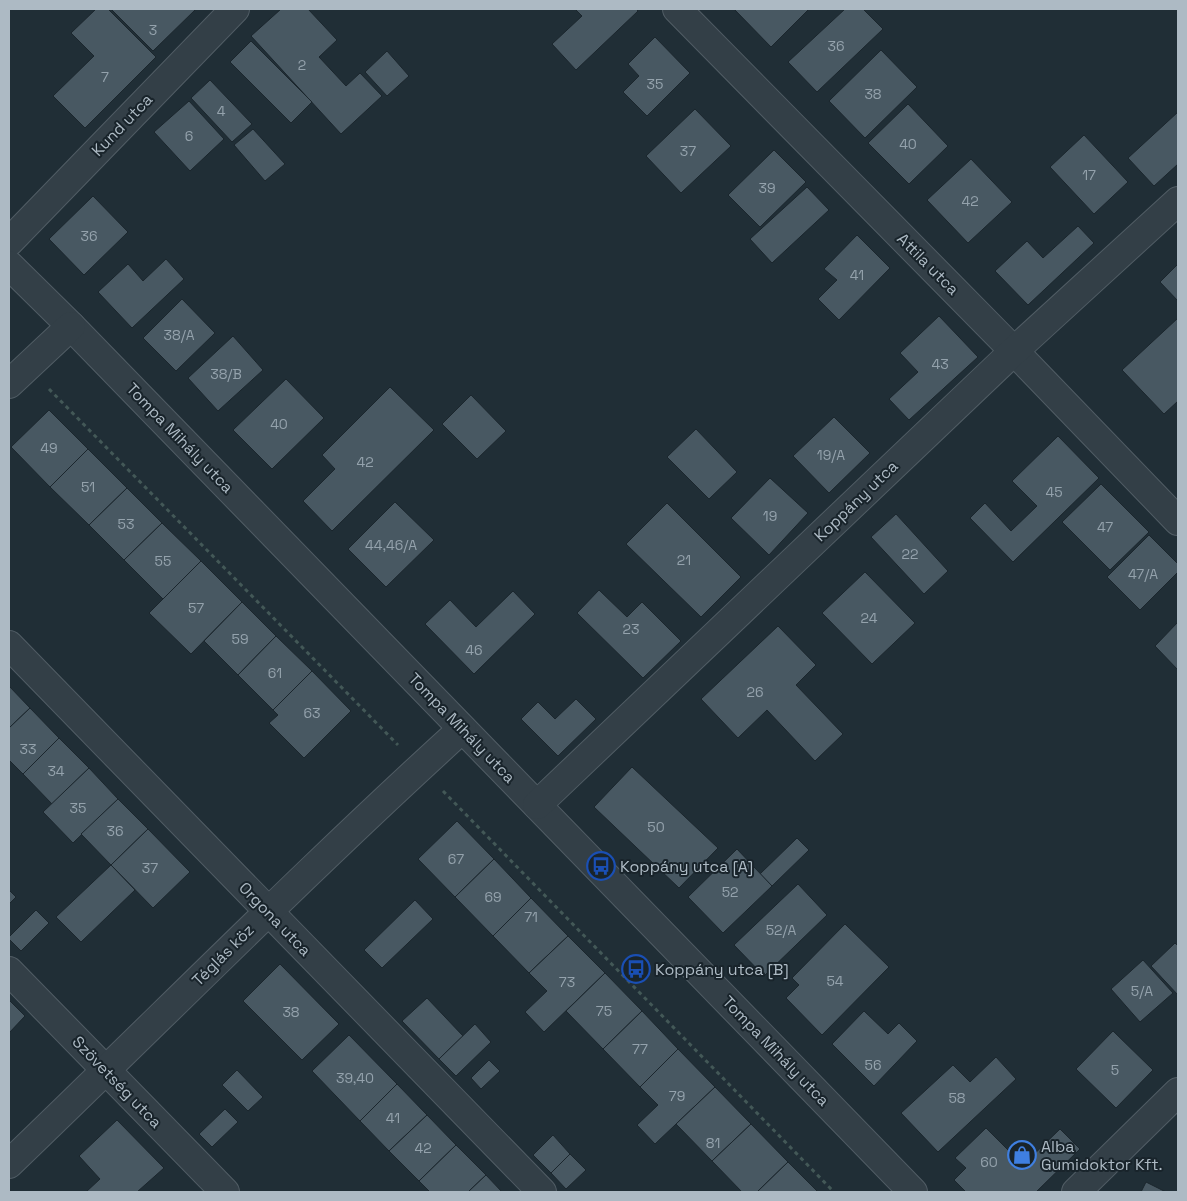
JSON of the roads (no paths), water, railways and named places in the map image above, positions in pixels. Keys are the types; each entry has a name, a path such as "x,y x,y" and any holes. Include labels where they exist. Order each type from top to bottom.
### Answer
{"street":[{"name":"Kund utca","path":"9,242 235,9"},
{"name":"Attila utca","path":"677,9 1014,351 1178,521"},
{"name":"Koppány utca","path":"537,805 1014,351 1178,201"},
{"name":"Tompa Mihály utca","path":"9,265 71,326 914,1192"},
{"path":"9,384 71,326"},
{"name":"Orgona utca","path":"9,645 542,1192"},
{"name":"Téglás köz","path":"9,1164 268,911 462,729"},
{"name":"Szövetség utca","path":"9,971 224,1192"},
{"path":"1076,1192 1178,1092"}],"place":[{"name":"Koppány utca [A]","path":"601,866"},
{"name":"Koppány utca [B]","path":"636,969"},
{"name":"Alba Gumidoktor Kft.","path":"1022,1155"}]}
